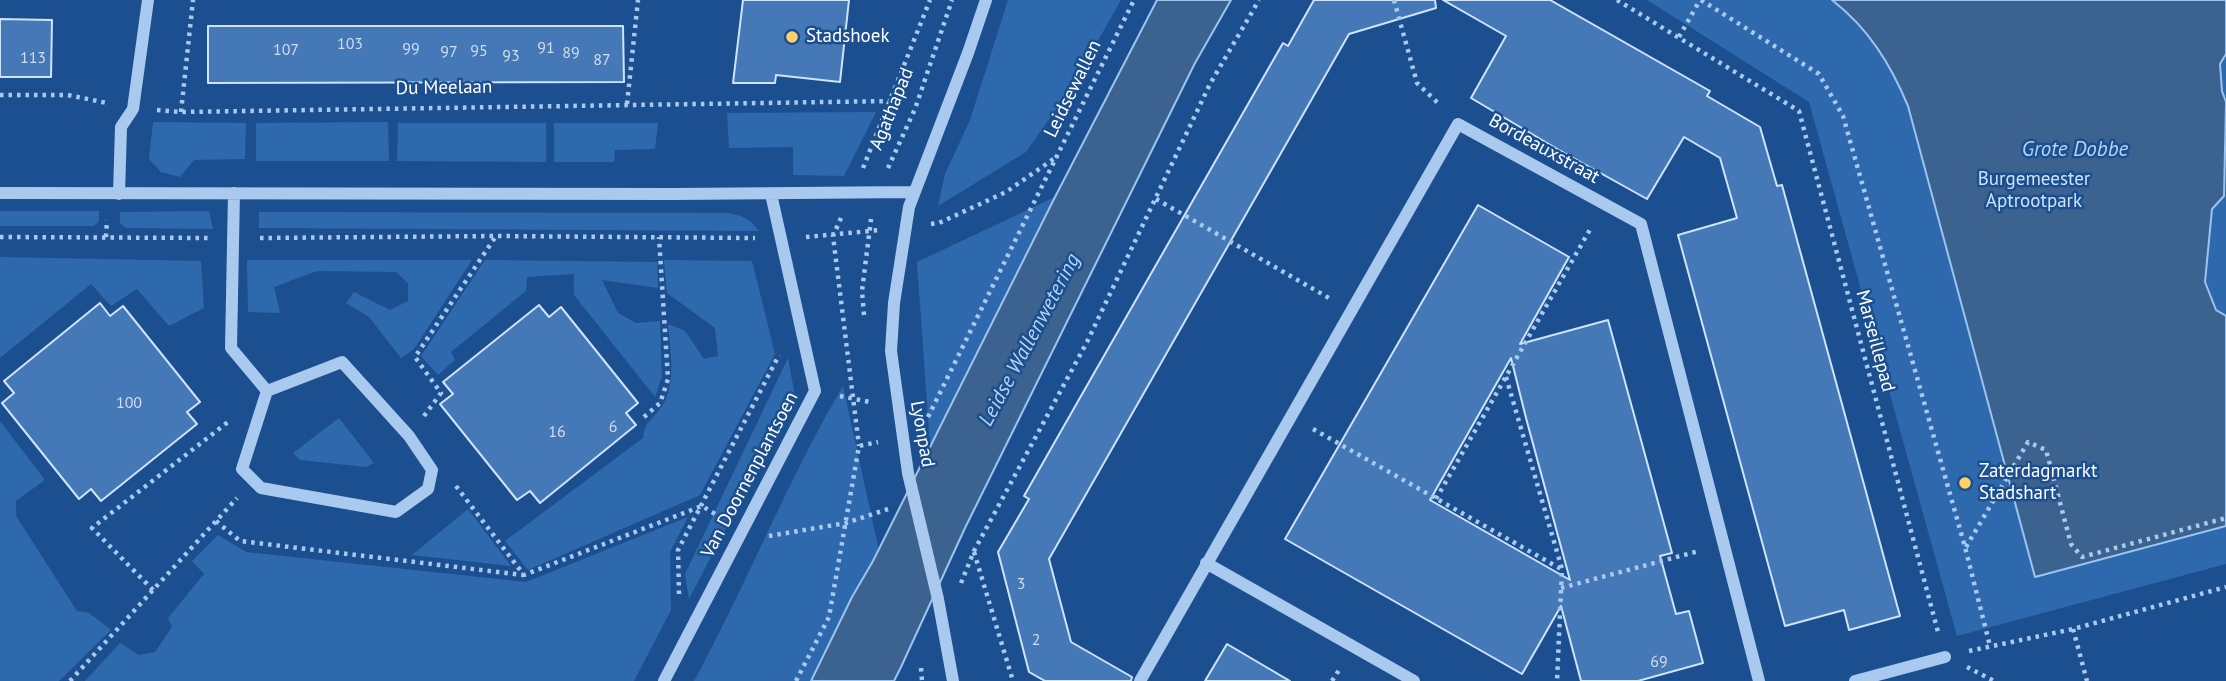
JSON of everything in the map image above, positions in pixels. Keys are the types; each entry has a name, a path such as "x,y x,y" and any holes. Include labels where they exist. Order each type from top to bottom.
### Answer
{"street":[{"path":"119,194 121,127 133,109 148,0"},
{"path":"0,193 771,194 914,191 986,0"},
{"name":"Bordeauxstraat","path":"1140,681 1458,124 1641,224 1759,681"},
{"name":"Lyonpad","path":"914,191 905,227 894,303 891,351 908,473 938,599 953,681"},
{"path":"234,193 231,348 267,391"},
{"name":"Van Doornenplantsoen","path":"664,681 815,391 771,194"},
{"path":"342,362 409,436 432,470 428,489 396,512 261,488 242,469 267,391 342,362"},
{"path":"1206,563 1414,681"},
{"path":"1855,681 1945,657"}],"path":[{"path":"181,112 193,0"},
{"path":"627,104 638,0"},
{"path":"796,681 829,617 859,446 833,236 891,101 930,0"},
{"name":"Agathapad","path":"868,231 877,192 915,109 952,0"},
{"name":"Leidsewallen","path":"868,231 939,223 1006,192 1055,158 1134,0"},
{"path":"962,581 974,551 1087,342 1210,84 1259,0"},
{"path":"1394,0 1417,83 1458,124"},
{"name":"Marseillepad","path":"1617,0 1798,111 1945,657"},
{"path":"1679,37 1700,0 1819,74 1843,116 1965,547 1990,646"},
{"name":"Du Meelaan","path":"0,95 68,95 133,109 181,112 891,101"},
{"path":"859,446 921,432 1055,158"},
{"path":"1156,199 1351,311"},
{"path":"1436,499 1605,204"},
{"path":"0,237 496,236 781,240 868,231"},
{"path":"409,436 441,393 415,358 496,236"},
{"path":"644,417 660,403 668,379 659,237"},
{"path":"752,238 755,251"},
{"path":"679,601 678,551 779,357 776,344"},
{"path":"1506,376 1562,569 1556,681"},
{"path":"153,590 92,528 267,391"},
{"path":"1290,416 1562,569"},
{"path":"1965,547 2028,442 2046,450 2071,544 2082,557 2226,518"},
{"path":"432,470 458,488 524,575"},
{"path":"70,681 253,481"},
{"path":"702,506 743,531 769,537 846,523 888,509"},
{"path":"216,521 240,541 524,575 702,506"},
{"path":"1561,588 1723,544"},
{"path":"974,551 1013,681"},
{"path":"1945,657 2074,629 2226,587"},
{"path":"2074,629 2087,681"}],"green space":[{"path":"1008,0 1121,0 1073,85 1026,152 938,206 945,174 970,120"},
{"name":"Grote Dobbe","path":"1647,0 2226,0 2226,564 1957,636 1809,102"},
{"path":"876,112 844,176 793,175 793,147 729,148 727,113"},
{"path":"153,122 246,123 245,159 194,160 180,177 161,172 149,159"},
{"path":"388,122 389,161 256,161 256,123"},
{"path":"398,123 546,123 546,162 397,161"},
{"path":"554,123 658,123 655,149 615,150 614,162 554,162"},
{"path":"1055,197 930,446 917,262"},
{"path":"0,211 99,211 99,221 94,226 0,226"},
{"path":"209,211 213,229 126,228 120,223 120,212"},
{"path":"259,212 729,213 746,219 759,231 259,228"},
{"path":"0,257 201,261 204,308 169,326 137,289 111,306 91,284 0,358"},
{"path":"247,260 472,260 414,349 401,358 369,317 346,303 354,292 390,310 408,301 408,283 396,272 317,271 274,287 280,313 248,312"},
{"path":"485,260 657,262 658,288 602,280 618,313 636,323 660,321 662,376 655,397 574,295 574,274 527,277 526,291 451,352 455,360 438,375 421,356"},
{"path":"664,260 752,261 775,354 700,495 528,570 505,541 643,438 648,424 662,406 667,397 671,377 668,324 685,331 704,359 718,356 715,328 667,293"},
{"path":"788,358 795,396 689,599 685,574"},
{"path":"843,386 879,551 852,597 810,681 694,681 804,459"},
{"path":"339,418 374,463 366,467 300,460 293,453"},
{"path":"0,421 45,480 16,501 16,516 77,611 89,613 111,630 59,681 0,681"},
{"path":"468,509 511,566 412,555"},
{"path":"688,517 670,552 671,610 634,681 85,681 120,643 139,655 155,652 172,627 168,618 204,574 192,561 218,535 246,552 526,582"}],"water":[{"name":"Leidse Wallenwetering","path":"1157,0 1231,0 1195,63 965,528 894,681 811,681 1055,197"},
{"name":"Grote Dobbe","path":"1832,0 2226,0 2226,54 2220,64 2222,91 2226,102 2224,196 2212,209 2205,282 2216,310 2226,316 2226,526 2035,577 1908,106 1877,47 1857,22"}],"building":[{"name":"Stadshoek","path":"743,0 849,0 840,82 776,75 775,83 733,83"},
{"path":"1314,0 1435,0 1436,8 1349,34 1049,559 1071,642 1132,677 1131,681 1045,681 1029,672 998,552 1029,499 1024,496 1283,43 1288,46"},
{"path":"1443,0 1550,0 1710,91 1707,96 1760,127 1777,186 1782,185 1900,616 1849,630 1844,610 1785,626 1678,235 1737,218 1720,158 1684,137 1647,199 1559,150 1471,98 1506,36"},
{"path":"0,19 52,20 51,77 0,77"},
{"path":"208,26 623,26 624,82 208,83"},
{"path":"1478,205 1569,257 1520,344 1608,320 1672,553 1660,556 1676,614 1689,611 1703,663 1638,681 1581,681 1561,606 1522,674 1285,539","holes":["1511,358 1570,580 1430,500"]},
{"path":"100,303 110,316 123,306 200,402 187,412 197,424 101,501 91,489 79,499 2,403 14,393 4,381"},
{"path":"539,305 549,317 561,307 638,403 626,413 636,425 540,503 530,491 517,500 440,404 453,394 443,382"},
{"path":"1227,644 1290,681 1205,681"}],"place":[{"name":"Stadshoek","path":"792,37"},
{"name":"Zaterdagmarkt Stadshart","path":"1965,483"}],"park label":[{"name":"Burgemeester Aptrootpark","path":"2034,191"}]}
